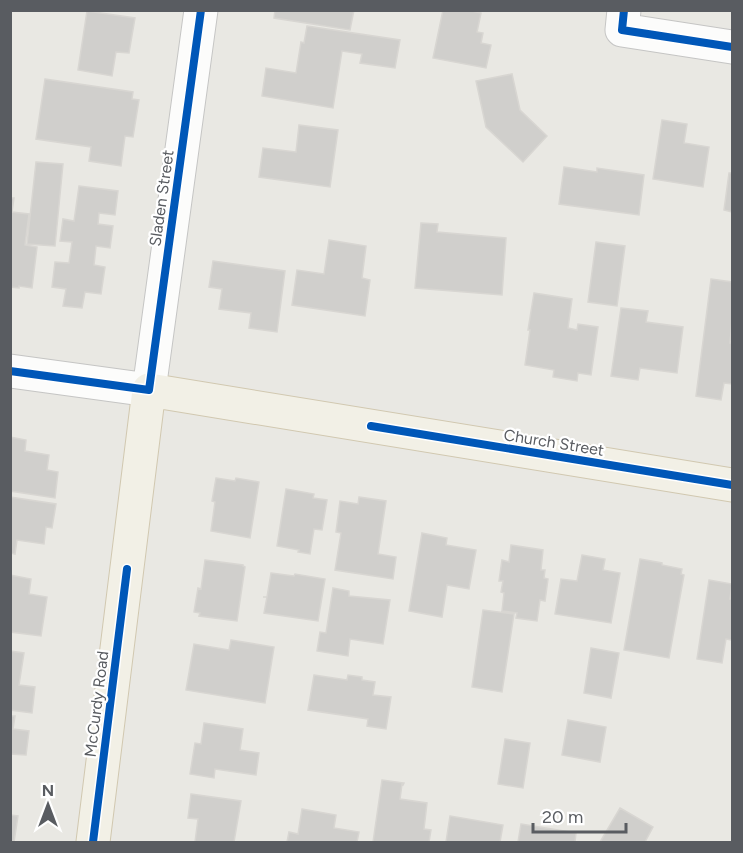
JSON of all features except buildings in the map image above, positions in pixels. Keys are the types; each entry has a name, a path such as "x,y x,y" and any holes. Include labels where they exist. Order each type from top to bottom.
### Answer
{"main road":[{"name":"Church Street","path":"148,390 732,484"},
{"name":"McCurdy Road","path":"93,843 148,390"}],"street":[{"name":"Sladen Street","path":"148,390 201,10"},
{"path":"624,10 622,30 732,47"},
{"name":"Church Street","path":"10,371 148,390"}],"cycle path":[{"path":"10,371 149,390 201,10"},
{"path":"624,10 622,30 732,47"},
{"path":"371,426 732,485"},
{"path":"93,842 127,569"}]}
